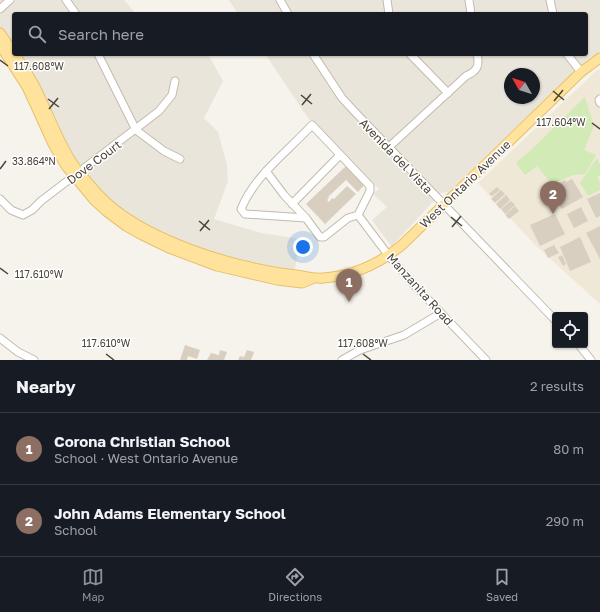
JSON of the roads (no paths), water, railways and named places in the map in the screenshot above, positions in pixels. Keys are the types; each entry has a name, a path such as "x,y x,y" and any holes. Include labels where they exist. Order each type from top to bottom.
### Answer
{"main road":[{"name":"West Ontario Avenue","path":"0,33 12,51"},
{"name":"West Ontario Avenue","path":"0,45 27,87 53,144 66,166 77,174 110,206 140,226 172,242 219,260 312,279 346,275 389,256 444,205 581,72 600,58"},
{"name":"West Ontario Avenue","path":"15,56 33,84 77,174"}],"street":[{"path":"0,9 10,0"},
{"path":"66,0 75,12"},
{"path":"280,0 287,12"},
{"path":"387,0 389,12"},
{"path":"469,0 471,12"},
{"path":"550,0 553,12"},
{"path":"99,56 136,130 164,151 180,159"},
{"name":"Avenida del Vista","path":"314,56 342,98 552,317"},
{"path":"412,56 448,93"},
{"path":"388,147 466,76 477,68 479,61 478,56"},
{"path":"569,56 581,72"},
{"name":"Dove Court","path":"0,199 11,210 24,215 32,210 41,201 159,111 172,95 175,81"},
{"path":"600,98 600,103"},
{"path":"266,171 292,204 306,218 320,237 324,237 348,218 358,215 370,191 370,186 312,125 266,171 258,179 241,209 245,214 306,218"},
{"path":"292,204 340,155"},
{"name":"Manzanita Road","path":"358,215 389,256 416,287 486,360"},
{"path":"342,360 360,350 404,335 441,313"},
{"path":"0,338 18,352 34,360"},
{"path":"581,348 591,360"}],"place":[{"name":"John Adams Elementary School","path":"553,214"},
{"name":"Corona Christian School","path":"349,302"}]}
